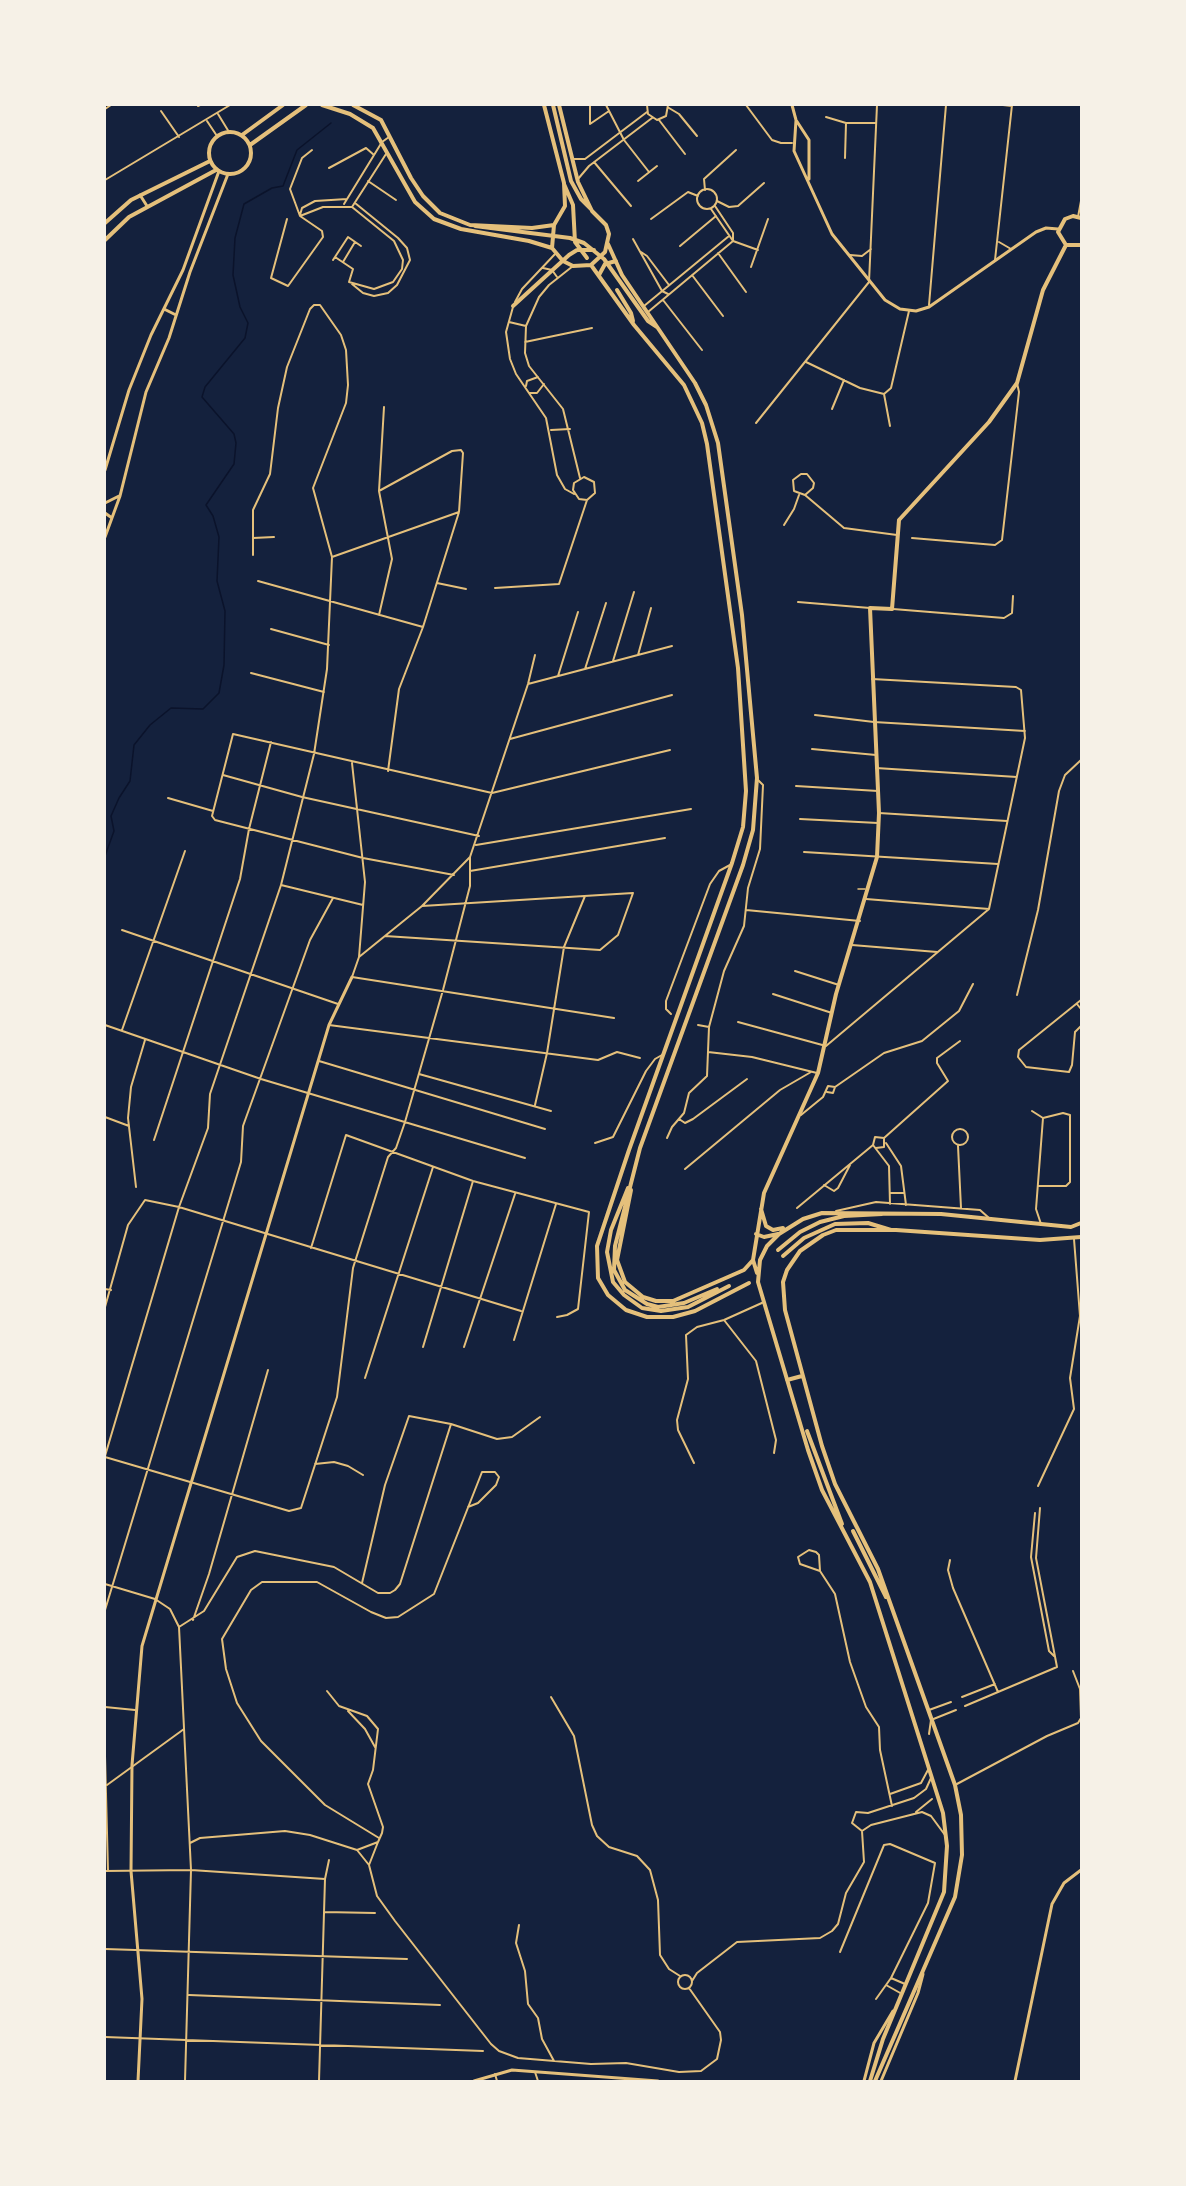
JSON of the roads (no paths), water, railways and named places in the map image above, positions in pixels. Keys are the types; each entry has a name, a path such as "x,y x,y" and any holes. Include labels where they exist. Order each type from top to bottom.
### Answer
{"main road":[{"path":"242,135 283,105"},
{"path":"250,145 306,105"},
{"path":"322,105 363,120 372,128 415,202 434,219 461,229 529,241 552,248"},
{"path":"353,105 381,120 423,196 440,213 483,229 570,238 595,250 648,321 660,329"},
{"path":"544,105 564,183 573,206 575,242 587,258"},
{"path":"553,105 571,181 581,199 606,225 608,244 616,261 706,405 718,443 743,626 757,778 753,830 743,865 649,1121 632,1178 613,1258 614,1270 625,1290 647,1304 658,1307 684,1303 717,1289"},
{"path":"559,105 578,180 592,211"},
{"path":"229,132 242,135 250,145 252,154 247,166 236,174 218,170 210,161 210,147 217,136 229,132"},
{"path":"105,223 114,213 140,195 210,161"},
{"path":"105,240 129,217 218,170"},
{"path":"564,183 563,213 554,225 552,248 555,254 573,266 591,265 605,252 608,244"},
{"path":"1080,218 1065,219 1058,229 1060,239 1066,245 1081,245"},
{"path":"470,225 532,228 554,225"},
{"path":"529,241 534,234 532,228"},
{"path":"870,2081 883,2039 933,1921 946,1879 946,1838 941,1804 930,1766 870,1582 822,1490 787,1380 753,1260 760,1207 768,1182 818,1073 839,985 860,921 877,857 879,813 870,608 892,609 899,519 988,422 1017,382 1043,290 1066,245"},
{"path":"513,306 569,255 577,250 595,250"},
{"path":"599,274 605,264 616,261"},
{"path":"591,265 634,325 672,369 695,405 707,444 738,668 746,807 732,863 597,1246 598,1278 608,1295 626,1310 647,1317 673,1317 695,1311 750,1283"},
{"path":"617,290 632,312 634,325"},
{"path":"672,369 681,363"},
{"path":"632,1178 629,1207 617,1260 625,1282 634,1291 656,1301 673,1301 744,1270 753,1260"},
{"path":"632,1178 611,1230 607,1252 613,1282 624,1295 642,1308 661,1311 688,1307 729,1286"},
{"path":"760,1207 763,1221 768,1228 779,1230 793,1225"},
{"path":"757,1274 764,1252 779,1234 812,1215 836,1211 989,1218 1071,1227 1081,1223"},
{"path":"778,1250 800,1232 820,1222 844,1216 894,1212"},
{"path":"783,1256 804,1238 835,1224 867,1223 892,1230"},
{"path":"875,2081 955,1897 962,1855 961,1815 955,1785 878,1569 836,1484 802,1376 783,1294 785,1276 794,1258 809,1243 836,1230 892,1230 1040,1240 1081,1237"},
{"path":"756,1234 764,1237 779,1234"},
{"path":"730,1293 741,1290"},
{"path":"787,1380 802,1376"},
{"path":"807,1431 844,1531"},
{"path":"853,1531 897,1620"},
{"path":"933,1921 935,1930 942,1930"}],"street":[{"path":"105,109 111,105"},
{"path":"222,105 225,109"},
{"path":"105,180 207,121 230,105"},
{"path":"590,105 590,123 609,111"},
{"path":"606,105 624,140 649,172"},
{"path":"647,105 647,112 652,118 659,120 685,154"},
{"path":"746,105 772,140 792,143"},
{"path":"792,105 796,120 805,132 811,148 809,180"},
{"path":"756,423 869,282 877,105"},
{"path":"929,307 946,105"},
{"path":"995,260 1012,105 1003,105"},
{"path":"659,120 666,116 668,107 679,114 698,136"},
{"path":"161,111 179,137"},
{"path":"572,159 584,160 647,112"},
{"path":"218,114 229,132"},
{"path":"826,117 846,123 876,123"},
{"path":"578,180 594,162 652,118"},
{"path":"796,120 792,143 821,213 848,254 885,300 909,311 929,307 1041,230 1058,229"},
{"path":"207,121 217,136"},
{"path":"845,158 846,123"},
{"path":"794,135 799,131 805,132"},
{"path":"344,205 382,142 391,136"},
{"path":"329,168 366,148 374,155"},
{"path":"287,219 271,278 288,286 323,237 322,231 300,216 290,187 302,158 312,150"},
{"path":"705,190 704,178 736,150"},
{"path":"352,207 387,153"},
{"path":"594,162 631,206"},
{"path":"800,164 809,162"},
{"path":"638,182 657,166"},
{"path":"105,470 129,390 183,270 218,170"},
{"path":"105,537 120,496 146,392 177,315 228,174"},
{"path":"368,181 396,200"},
{"path":"717,201 729,207 738,206 764,183"},
{"path":"698,196 705,190"},
{"path":"698,196 700,205 705,210 715,206 717,201 714,193 705,190"},
{"path":"651,219 688,192 698,196"},
{"path":"140,195 147,206"},
{"path":"300,216 303,208 315,201 347,199"},
{"path":"1080,218 1081,201"},
{"path":"349,282 363,293 374,296 388,293 397,285 410,260 407,248 398,238 383,223 355,203"},
{"path":"300,216 323,207 344,205 352,207 394,241 403,260 402,269 393,282 375,290 349,282"},
{"path":"715,206 733,233 733,241"},
{"path":"711,209 733,241 758,249"},
{"path":"680,246 716,216"},
{"path":"752,267 768,219"},
{"path":"644,306 729,236"},
{"path":"349,282 353,269 334,258 346,238 361,246"},
{"path":"633,240 662,291 669,294"},
{"path":"998,240 1006,248 1011,249"},
{"path":"648,312 733,241"},
{"path":"343,262 355,242"},
{"path":"848,254 862,256 871,249"},
{"path":"641,252 647,255 669,285"},
{"path":"718,253 746,292"},
{"path":"555,254 522,289 513,306 506,332 510,359 546,418 557,475 565,489 579,499 587,500"},
{"path":"573,266 556,278 539,297 526,326 525,353 529,366 563,409 570,429 580,478"},
{"path":"543,268 552,270 556,278"},
{"path":"692,275 723,316"},
{"path":"663,300 702,350"},
{"path":"254,555 253,510 270,474 278,408 287,367 314,304 322,306 341,335 347,363 346,403 313,488 332,557 329,645 314,754 281,885 210,1094 208,1128 179,1207 105,1457 289,1510 301,1508 336,1397 351,1275 391,1152 396,1148 405,1122 443,990 466,904 470,857"},
{"path":"164,309 177,315"},
{"path":"884,394 891,387 909,311"},
{"path":"508,322 526,326"},
{"path":"525,342 592,328"},
{"path":"806,362 860,388 884,394"},
{"path":"526,386 527,381 538,377"},
{"path":"832,409 844,380"},
{"path":"912,538 995,545 1002,540 1019,392 1017,382"},
{"path":"530,393 537,393 544,384"},
{"path":"884,394 890,426"},
{"path":"379,615 392,559 379,491 384,407"},
{"path":"550,430 570,429"},
{"path":"379,491 452,451 461,450 463,453 459,512 423,627 399,689 387,771"},
{"path":"799,495 792,486 796,476 801,474 812,478 814,483 813,488 805,495"},
{"path":"495,588 559,584 587,500 596,493 596,485 591,479 580,478 574,483 574,494"},
{"path":"799,495 805,495 844,528 897,536"},
{"path":"784,525 799,495"},
{"path":"105,503 120,496"},
{"path":"332,557 459,512"},
{"path":"105,513 112,518"},
{"path":"253,538 274,537"},
{"path":"258,581 423,627"},
{"path":"437,582 466,589"},
{"path":"613,661 634,592"},
{"path":"892,609 999,618 1009,616 1011,613 1013,596"},
{"path":"798,602 870,608"},
{"path":"585,669 606,603"},
{"path":"638,655 651,608"},
{"path":"558,676 578,612"},
{"path":"271,629 329,645"},
{"path":"528,684 672,646"},
{"path":"359,957 422,906 470,857 476,845 528,684 535,655"},
{"path":"251,673 324,692"},
{"path":"738,1022 826,1046 989,909 1025,730 1022,693 1016,687 873,679"},
{"path":"510,739 672,695"},
{"path":"815,715 874,722 1025,730"},
{"path":"454,875 363,858 215,820 213,812 236,733 352,763 492,793 670,750"},
{"path":"154,1140 240,879 249,829 271,742"},
{"path":"812,749 876,755"},
{"path":"1017,995 1038,910 1059,791 1065,775 1081,760"},
{"path":"138,2081 142,1999 131,1871 132,1765 142,1646 329,1025 359,957 364,906 363,858 352,763"},
{"path":"876,768 1017,777"},
{"path":"223,775 302,797 479,836"},
{"path":"667,1138 684,1113 688,1093 707,1076 709,1027 724,971 744,926 760,849 762,785 757,778"},
{"path":"796,786 878,791"},
{"path":"168,798 213,812"},
{"path":"476,845 691,809"},
{"path":"879,813 1007,821"},
{"path":"800,819 878,823"},
{"path":"470,871 664,838"},
{"path":"122,1030 185,851"},
{"path":"804,852 998,864"},
{"path":"671,1014 666,1009 666,1001 710,884 718,871 732,863"},
{"path":"281,885 364,906"},
{"path":"385,936 602,949 618,935 633,893 422,906"},
{"path":"535,1105 555,1010 564,947 585,896"},
{"path":"105,1610 241,1162 243,1126 310,940 333,898"},
{"path":"866,899 989,909"},
{"path":"746,910 860,921"},
{"path":"122,930 338,1004"},
{"path":"852,945 938,952"},
{"path":"795,972 839,985"},
{"path":"352,977 614,1018"},
{"path":"800,1116 827,1092 828,1086 834,1087 884,1053 928,1036 959,1011 973,984"},
{"path":"773,994 832,1013"},
{"path":"1081,1000 1019,1050 1018,1058 1026,1067 1069,1072 1072,1065 1075,1032 1081,1026"},
{"path":"1077,1004 1081,1009"},
{"path":"105,1024 261,1079 525,1158"},
{"path":"329,1025 598,1060 617,1052 640,1058"},
{"path":"698,1025 709,1027"},
{"path":"136,1187 129,1125 131,1087 146,1040"},
{"path":"797,1208 873,1144 875,1137 884,1138 948,1081 937,1058 960,1041"},
{"path":"708,1052 752,1057 818,1073"},
{"path":"596,1143 613,1137 646,1071 655,1059 664,1054"},
{"path":"319,1061 545,1129"},
{"path":"685,1169 780,1090 811,1072"},
{"path":"418,1074 551,1111"},
{"path":"679,1119 685,1123 693,1119 747,1079"},
{"path":"827,1092 833,1093 834,1087"},
{"path":"1032,1111 1043,1118 1063,1113 1070,1115 1070,1182 1066,1186 1039,1186"},
{"path":"105,1117 129,1125"},
{"path":"1039,1224 1036,1209 1043,1118"},
{"path":"958,1146 964,1144 968,1139 967,1133 962,1129 955,1130 951,1135 953,1142 958,1146 961,1208"},
{"path":"311,1248 346,1135 473,1181 589,1212 578,1309 557,1317"},
{"path":"884,1138 901,1166 906,1205"},
{"path":"876,1148 880,1149 885,1143"},
{"path":"873,1144 889,1166 890,1204"},
{"path":"824,1185 834,1191 838,1188 851,1163"},
{"path":"364,1378 433,1167"},
{"path":"423,1347 473,1181"},
{"path":"890,1193 904,1193"},
{"path":"465,1347 515,1194"},
{"path":"105,1307 129,1225 145,1200 179,1207 521,1311"},
{"path":"836,1211 876,1202 980,1210 989,1218"},
{"path":"514,1340 521,1311 556,1204"},
{"path":"1038,1486 1074,1409 1070,1378 1080,1316 1074,1239"},
{"path":"105,1289 111,1290"},
{"path":"694,1463 678,1430 677,1420 688,1378 685,1341 691,1331 765,1302"},
{"path":"724,1320 756,1362 776,1440 774,1453"},
{"path":"192,1621 268,1370"},
{"path":"362,1583 385,1485 409,1416 451,1424 486,1437 506,1439 540,1417"},
{"path":"179,1627 192,1621 204,1611 237,1557 255,1551 333,1567 384,1594 395,1590 400,1584 451,1424"},
{"path":"315,1464 334,1462 348,1466 363,1475"},
{"path":"379,1840 325,1805 261,1741 237,1703 226,1669 222,1639 251,1590 262,1582 317,1582 371,1612 386,1618 398,1617 434,1594 468,1507 482,1472 495,1472 499,1477 496,1485 478,1503 468,1507"},
{"path":"965,1706 1057,1667 1036,1558 1040,1508"},
{"path":"1035,1513 1031,1557 1050,1652 1054,1656"},
{"path":"820,1571 800,1564 798,1557 809,1550 816,1552 819,1555 820,1571 835,1594 850,1662 866,1707 879,1727 880,1750 892,1806"},
{"path":"950,1560 948,1570 953,1588 998,1692"},
{"path":"105,1584 155,1599 170,1609 179,1627 191,1870 188,2040 185,2081"},
{"path":"955,1785 1047,1736 1078,1723 1081,1718 1080,1689 1073,1671"},
{"path":"962,1697 995,1684"},
{"path":"327,1691 339,1706 368,1716 378,1729 368,1784 383,1827 369,1865"},
{"path":"551,1697 574,1736 592,1826 597,1836 609,1847 637,1856 650,1870 658,1900 660,1955 669,1969 680,1976 697,1973 737,1942 820,1938 832,1931 838,1924 846,1893 864,1862 862,1831 852,1823 856,1812 868,1813 920,1795 929,1785 932,1773"},
{"path":"928,1711 951,1702"},
{"path":"105,1707 135,1710"},
{"path":"929,1734 931,1720 956,1710"},
{"path":"348,1711 365,1730 376,1748"},
{"path":"107,1785 184,1729"},
{"path":"105,1756 107,1871 191,1870 325,1879"},
{"path":"890,1794 921,1783 930,1766"},
{"path":"862,1831 871,1825 916,1812 932,1799"},
{"path":"916,1812 931,1816 946,1838"},
{"path":"190,1843 200,1838 285,1831 310,1835 357,1850 369,1865 377,1896 491,2044 499,2051 518,2058 626,2063 690,2073 710,2066 720,2050 720,2032 689,1988"},
{"path":"357,1850 379,1840"},
{"path":"840,1952 884,1845 890,1844 931,1861 936,1867 930,1897 891,1978 876,1999"},
{"path":"319,2081 325,1879 329,1860"},
{"path":"1015,2081 1052,1904 1064,1883 1081,1870"},
{"path":"324,1912 375,1913"},
{"path":"519,1925 516,1943 525,1971 528,2004 538,2018 542,2039 554,2061"},
{"path":"105,1949 406,1959"},
{"path":"881,2081 918,1993 925,1968"},
{"path":"689,1988 697,1973"},
{"path":"680,1976 678,1984 681,1988 689,1988"},
{"path":"689,1976 692,1981"},
{"path":"891,1978 906,1984"},
{"path":"886,1985 902,1994"},
{"path":"189,1995 440,2005"},
{"path":"864,2081 874,2043 897,2004"},
{"path":"105,2037 483,2051"},
{"path":"474,2081 512,2070 656,2080"},
{"path":"535,2072 538,2081"},
{"path":"495,2074 497,2081"}],"lane":[{"path":"858,889 869,890"}],"waterway":[{"path":"105,856 114,831 111,816 130,781 134,745 150,725 171,708 203,709 219,693 224,665 225,611 217,581 219,537 213,516 206,505 234,464 236,443 234,434 202,397 205,387 245,338 248,323 240,307 233,275 235,238 244,204 272,188 283,186 297,150 331,123"}]}
